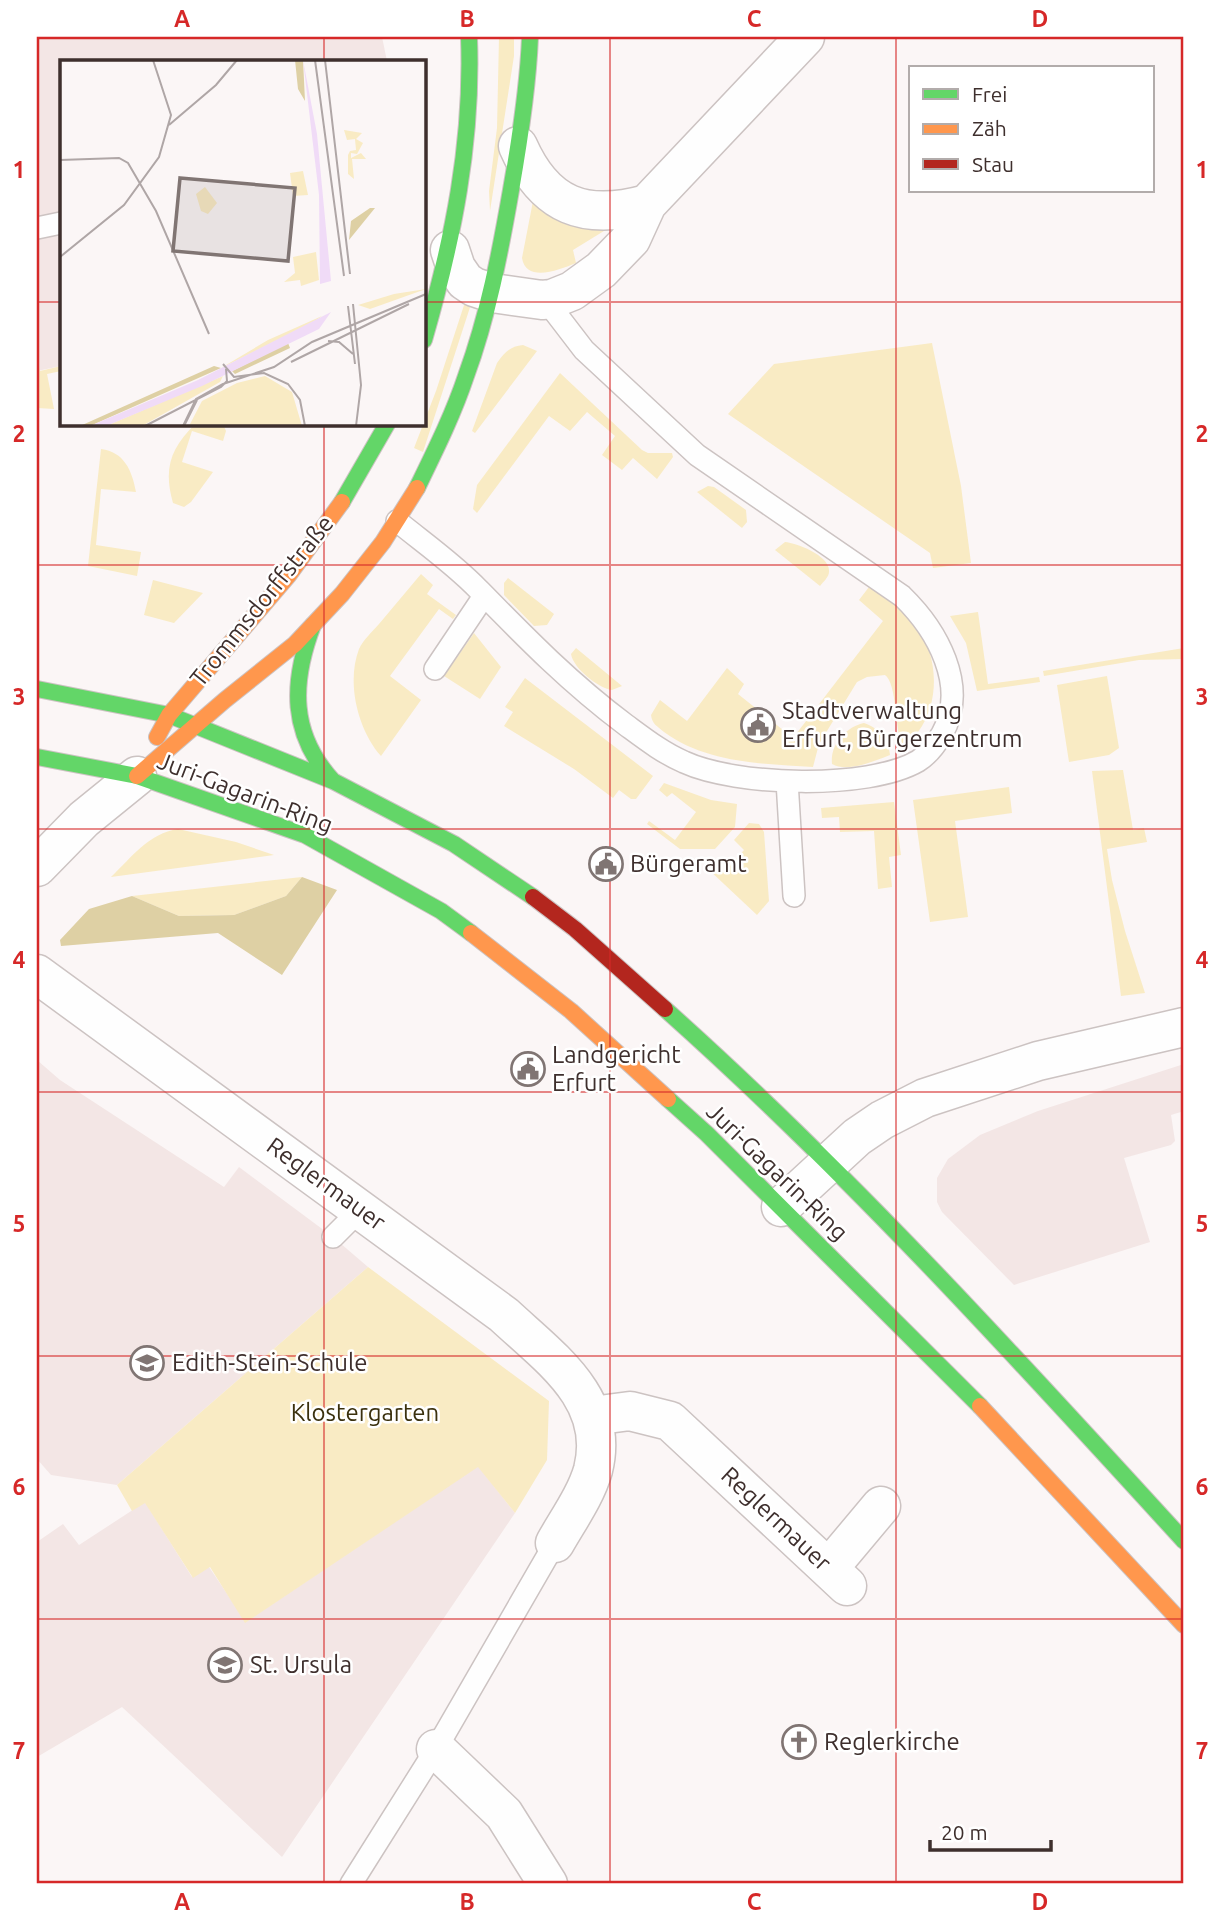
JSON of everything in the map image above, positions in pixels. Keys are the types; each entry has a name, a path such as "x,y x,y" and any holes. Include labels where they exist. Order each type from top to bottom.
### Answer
{"street":[{"path":"425,337 450,250 460,197 471,95 469,37"},
{"name":"Trommsdorffstraße","path":"37,866 84,819 194,725 294,645 356,577 397,521 443,440 476,352 492,293 506,221 518,146 530,37"},
{"path":"450,250 456,268 465,281 474,287 492,293 542,300 572,291 601,270 632,239 648,204 805,37"},
{"path":"518,146 527,167 540,183 572,205 589,211 607,212 648,204"},
{"name":"Trommsdorffstraße","path":"137,776 169,715 327,524 361,475 386,425"},
{"path":"314,623 301,660 300,716 316,762 333,781"},
{"name":"Juri-Gagarin-Ring","path":"37,688 169,715 333,781 454,844 502,875 575,929 741,1077 827,1162 968,1305 1184,1541"},
{"name":"Juri-Gagarin-Ring","path":"37,757 137,776 305,835 441,911 494,949 572,1012 707,1134 958,1381 1184,1625"},
{"name":"Reglermauer","path":"37,974 504,1315 558,1365 587,1401 592,1416 595,1446 592,1473 555,1543"},
{"path":"781,1207 827,1162 882,1120 925,1098 1038,1061 1184,1027"},
{"name":"Reglermauer","path":"592,1416 630,1411 670,1421 677,1439 838,1577 881,1506"},
{"path":"436,1749 504,1814 548,1884"}],"lane":[{"path":"37,228 60,223"},
{"path":"397,521 480,592 545,659 608,712 663,752 710,771 787,781 879,774 919,761 929,752 946,727 951,687 947,665 931,629 920,614 902,596 697,455 584,350 551,307 542,300"},
{"path":"435,669 480,592"},
{"path":"787,781 794,895"},
{"path":"333,1237 361,1209"},
{"path":"351,1884 436,1749 555,1543"}],"shaded area":[{"path":"37,37 382,37 387,60 60,60 60,366 37,371"},
{"path":"302,877 337,890 282,975 218,933 61,946 60,940 89,909 132,896 179,916 234,915 286,896"},
{"name":"Edith-Stein-Schule","path":"37,1060 60,1080 224,1187 239,1167 333,1237 368,1267 117,1485 51,1475 37,1459"},
{"path":"1184,1064 1184,1111 1171,1115 1175,1141 1171,1145 1124,1158 1150,1242 1014,1285 942,1212 937,1202 937,1178 948,1159 980,1135 1038,1111"},
{"name":"St. Ursula","path":"478,1466 515,1513 282,1857 122,1707 37,1757 37,1542 63,1524 79,1545 145,1502 192,1577 209,1567 246,1622"}],"green space":[{"path":"499,37 514,37 514,56 490,211 489,191 497,128"},
{"path":"533,201 617,223 573,250 576,263 552,271 536,272 525,266 522,258"},
{"path":"474,295 423,452 414,448 425,425 467,296"},
{"path":"932,343 961,486 971,563 933,568 930,553 728,414 774,364"},
{"path":"523,345 537,351 475,433 472,431 497,363 508,351"},
{"path":"37,355 40,371 60,366 60,371 47,374 54,409 37,408"},
{"path":"560,373 642,450 648,453 672,453 673,457 657,479 633,458 622,470 602,455 615,436 587,412 570,431 549,416 477,513 473,509 477,485"},
{"path":"194,425 223,425 226,431 223,441 192,431 182,462 213,472 191,502 184,507 173,503 169,469 175,450"},
{"path":"101,449 116,454 126,463 136,492 101,489 96,545 141,552 137,576 88,566"},
{"path":"708,486 714,487 746,510 747,522 742,528 697,492"},
{"path":"785,542 805,548 825,561 829,574 820,586 775,550"},
{"path":"421,574 433,585 427,594 456,615 453,619 439,609 390,676 421,700 381,756 366,733 356,706 355,662 363,642"},
{"path":"508,578 554,614 547,625 534,626 504,595 504,583"},
{"path":"153,580 203,593 174,623 144,615"},
{"path":"869,587 916,624 929,650 932,664 933,692 925,720 918,732 902,746 892,687 885,675 867,677 857,682 819,744 813,767 755,763 716,756 680,742 654,723 651,715 660,700 687,721 727,668 744,684 738,694 793,738 883,621 859,600"},
{"path":"978,612 988,684 1039,677 1040,682 977,691 966,643 950,616"},
{"path":"474,633 501,667 480,699 444,676"},
{"path":"576,648 622,686 612,690 587,677 576,665 571,654"},
{"path":"1184,648 1184,659 1139,660 1044,676 1043,671"},
{"path":"1107,676 1119,748 1109,755 1069,762 1057,685"},
{"path":"525,678 653,776 636,799 631,799 619,790 613,798 574,769 504,726 513,712 505,707"},
{"path":"864,723 882,735 888,744 890,755 853,767 832,764 836,743 845,732"},
{"path":"1123,770 1133,830 1144,828 1147,842 1107,849 1125,931 1145,993 1121,996 1092,771"},
{"path":"664,783 711,800 737,804 735,827 715,849 680,849 647,824 649,821 675,840 696,812 672,793 667,797 659,790"},
{"path":"1009,787 1012,813 955,821 968,917 930,922 913,800"},
{"path":"894,802 901,855 889,857 892,887 878,889 874,831 840,832 839,817 822,818 821,808"},
{"path":"749,823 759,824 764,832 769,901 757,915 708,869 713,864 724,873 744,850 734,840"},
{"path":"178,829 236,842 274,855 111,877 158,835"},
{"path":"302,877 286,896 234,915 179,916 132,896"},
{"name":"Klostergarten","path":"368,1267 549,1401 547,1460 515,1513 478,1467 245,1623 210,1567 193,1578 145,1503 132,1511 117,1485"}],"traffic: fast":[{"path":"425,336 444,265 459,190 468,115 469,37"},
{"path":"417,488 455,405 487,307 517,152 530,37"},
{"path":"342,502 386,425"},
{"path":"313,625 301,667 299,707 309,745 333,781"},
{"path":"37,689 169,715 333,781 454,844 533,897"},
{"path":"37,757 137,776 305,835 441,911 471,933"},
{"path":"665,1009 801,1136 931,1268 1184,1541"},
{"path":"668,1099 707,1134 980,1406"}],"traffic: slow":[{"path":"137,776 295,644 342,594 383,542 417,488"},
{"path":"157,737 169,715 288,576 342,502"},
{"path":"471,933 571,1011 668,1099"},
{"path":"980,1406 1184,1625"}],"traffic: jam":[{"path":"533,897 575,929 665,1009"}],"place":[{"name":"Stadtverwaltung Erfurt, Bürgerzentrum","path":"758,725"},
{"name":"Bürgeramt","path":"606,864"},
{"name":"Landgericht Erfurt","path":"528,1069"},
{"name":"Edith-Stein-Schule","path":"147,1363"},
{"name":"St. Ursula","path":"225,1665"},
{"name":"Reglerkirche","path":"799,1742"}]}
